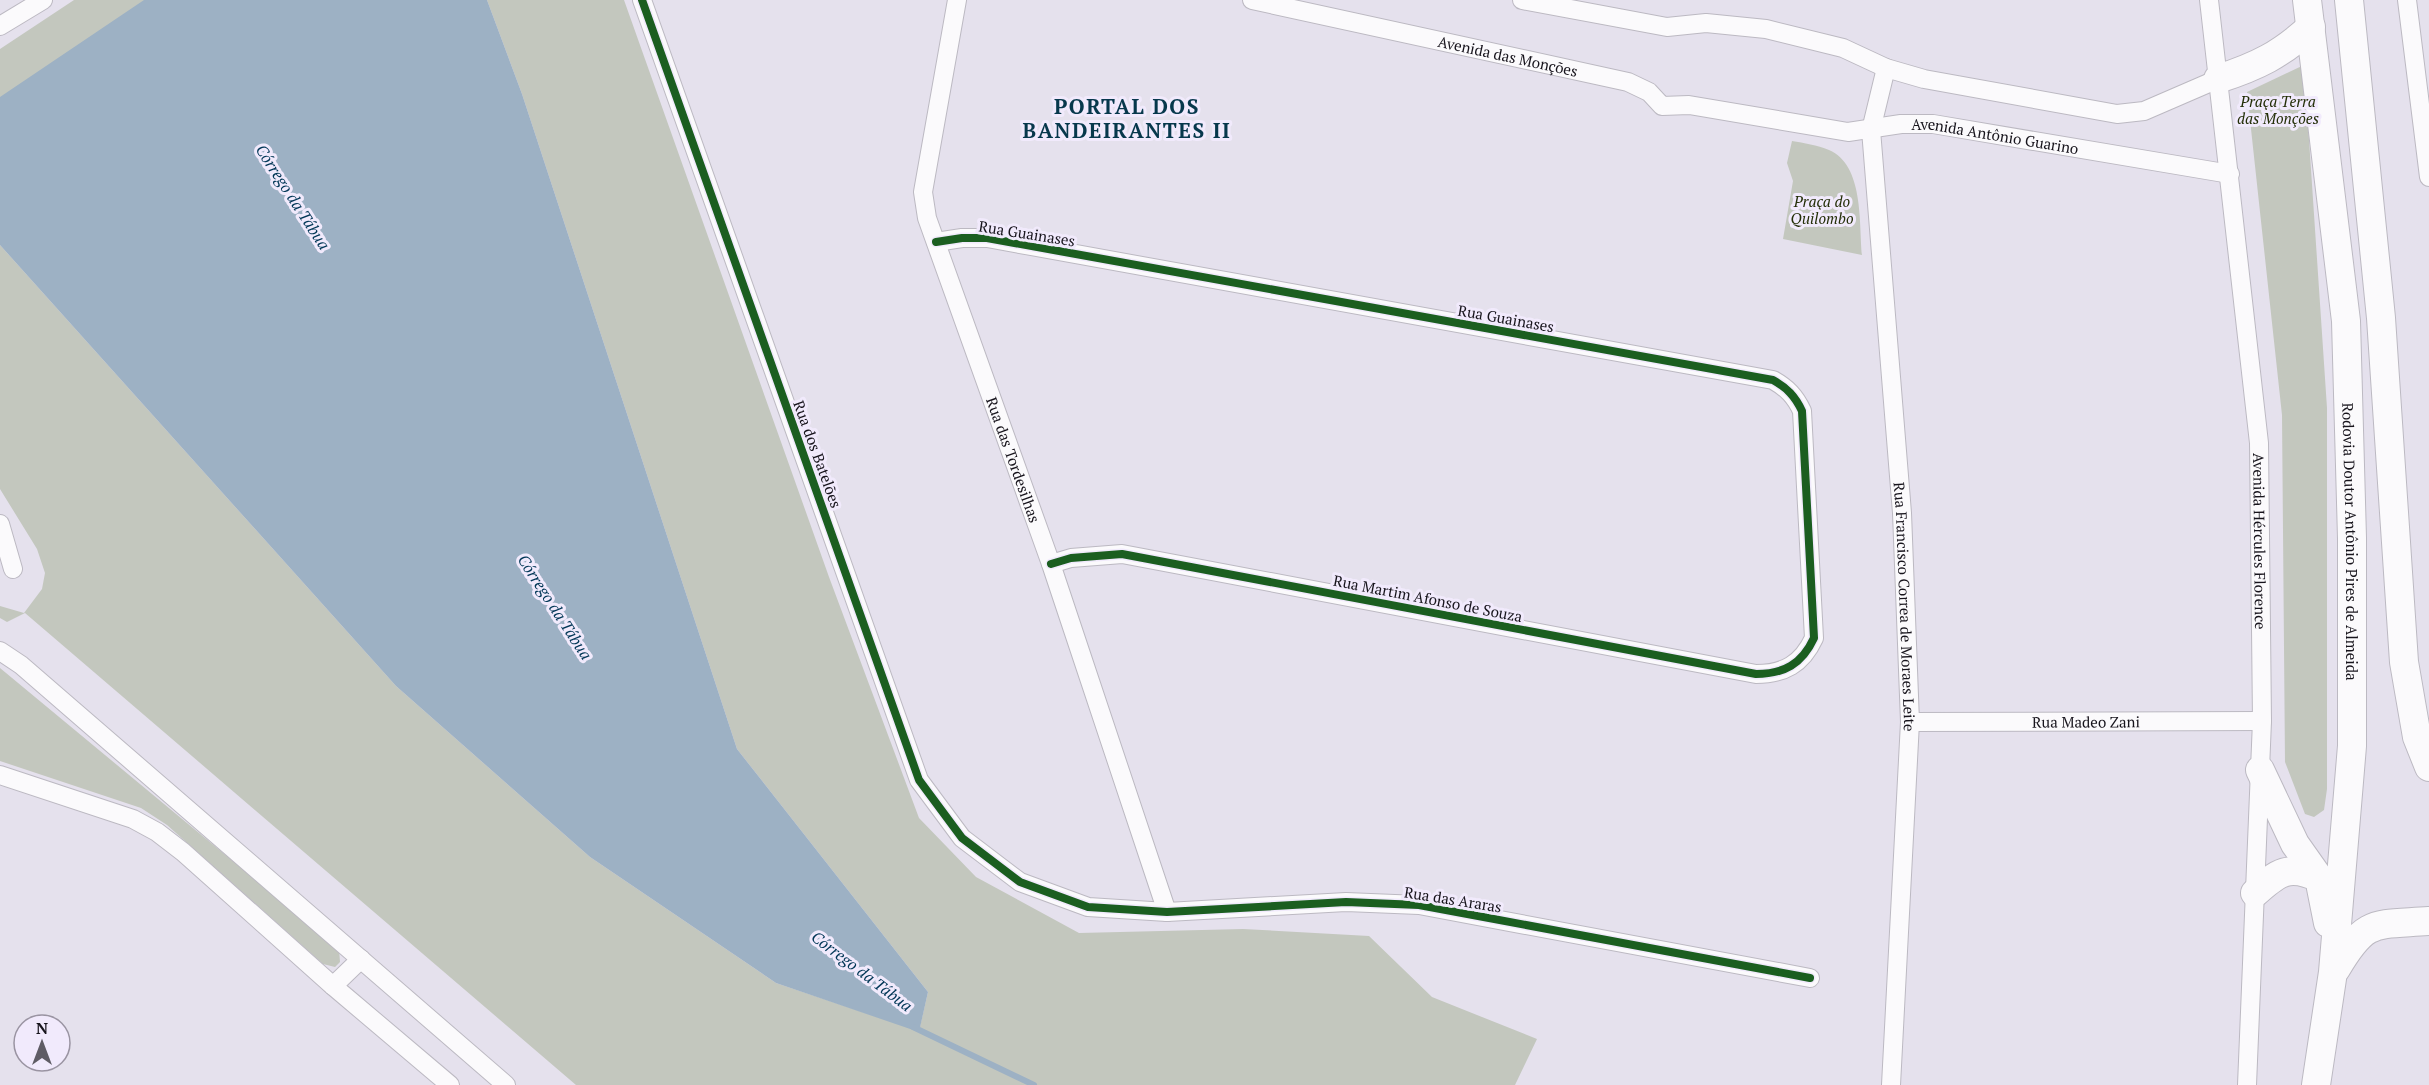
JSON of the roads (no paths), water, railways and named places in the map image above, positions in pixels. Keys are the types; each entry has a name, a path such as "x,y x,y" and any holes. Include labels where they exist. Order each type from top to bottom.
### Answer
{"main road":[{"path":"2349,0 2382,318 2404,662 2417,737 2429,767"},
{"path":"2218,79 2257,67 2287,50 2309,14"},
{"name":"Rodovia Doutor Antônio Pires de Almeida","path":"2309,14 2346,321 2352,538 2352,746 2333,972 2316,1085"},
{"path":"2260,770 2295,844 2319,878 2325,898 2333,972"},
{"path":"2255,893 2275,875 2301,870 2319,878"},
{"path":"2333,972 2352,941 2365,929 2388,922 2429,921"}],"street":[{"path":"0,26 44,0"},
{"name":"Rua dos Batelões","path":"642,0 919,780 962,838 1020,882"},
{"name":"Rua das Tordesilhas","path":"957,0 924,192 927,218 1051,564 1167,912"},
{"name":"Avenida das Monções","path":"1252,0 1628,82 1649,92 1662,106 1689,105 1757,117"},
{"path":"1522,0 1666,27 1706,23 1767,30 1844,48 1886,68 1924,79 2116,114 2144,111 2218,79"},
{"name":"Avenida Hércules Florence","path":"2209,0 2259,443 2262,721 2247,1085"},
{"path":"2408,0 2429,177"},
{"name":"Rua Francisco Correa de Moraes Leite","path":"1886,68 1871,130 1902,513 1910,722 1890,1085"},
{"name":"Avenida Antônio Guarino","path":"1757,117 1848,132 1900,124 1933,124 2230,174"},
{"name":"Rua Guainases","path":"936,242 962,238 987,238 1773,380 1786,387 1796,398 1802,411 1804,426 1814,638 1808,652 1798,663"},
{"path":"0,524 13,569"},
{"name":"Rua Martim Afonso de Souza","path":"1051,564 1071,558 1122,554 1756,674 1771,674 1798,663"},
{"path":"0,651 21,665 506,1085"},
{"name":"Rua Madeo Zani","path":"1910,722 2262,721"},
{"path":"0,775 133,819 157,831 333,986 450,1085"},
{"name":"Rua das Araras","path":"1020,882 1088,907 1167,912 1346,902 1419,905 1810,978"},
{"path":"333,986 361,959"}],"water":[{"path":"144,0 487,0 522,94 737,749 928,992 919,1032 776,983 590,857 396,686 0,245 0,97"}],"waterway":[{"name":"Córrego da Tábua","path":"913,1027 1034,1085"}],"district":[{"name":"PORTAL DOS BANDEIRANTES II","path":"1127,118"}],"park label":[{"name":"Praça Terra das Monções","path":"2278,110"},
{"name":"Praça do Quilombo","path":"1822,210"}]}
